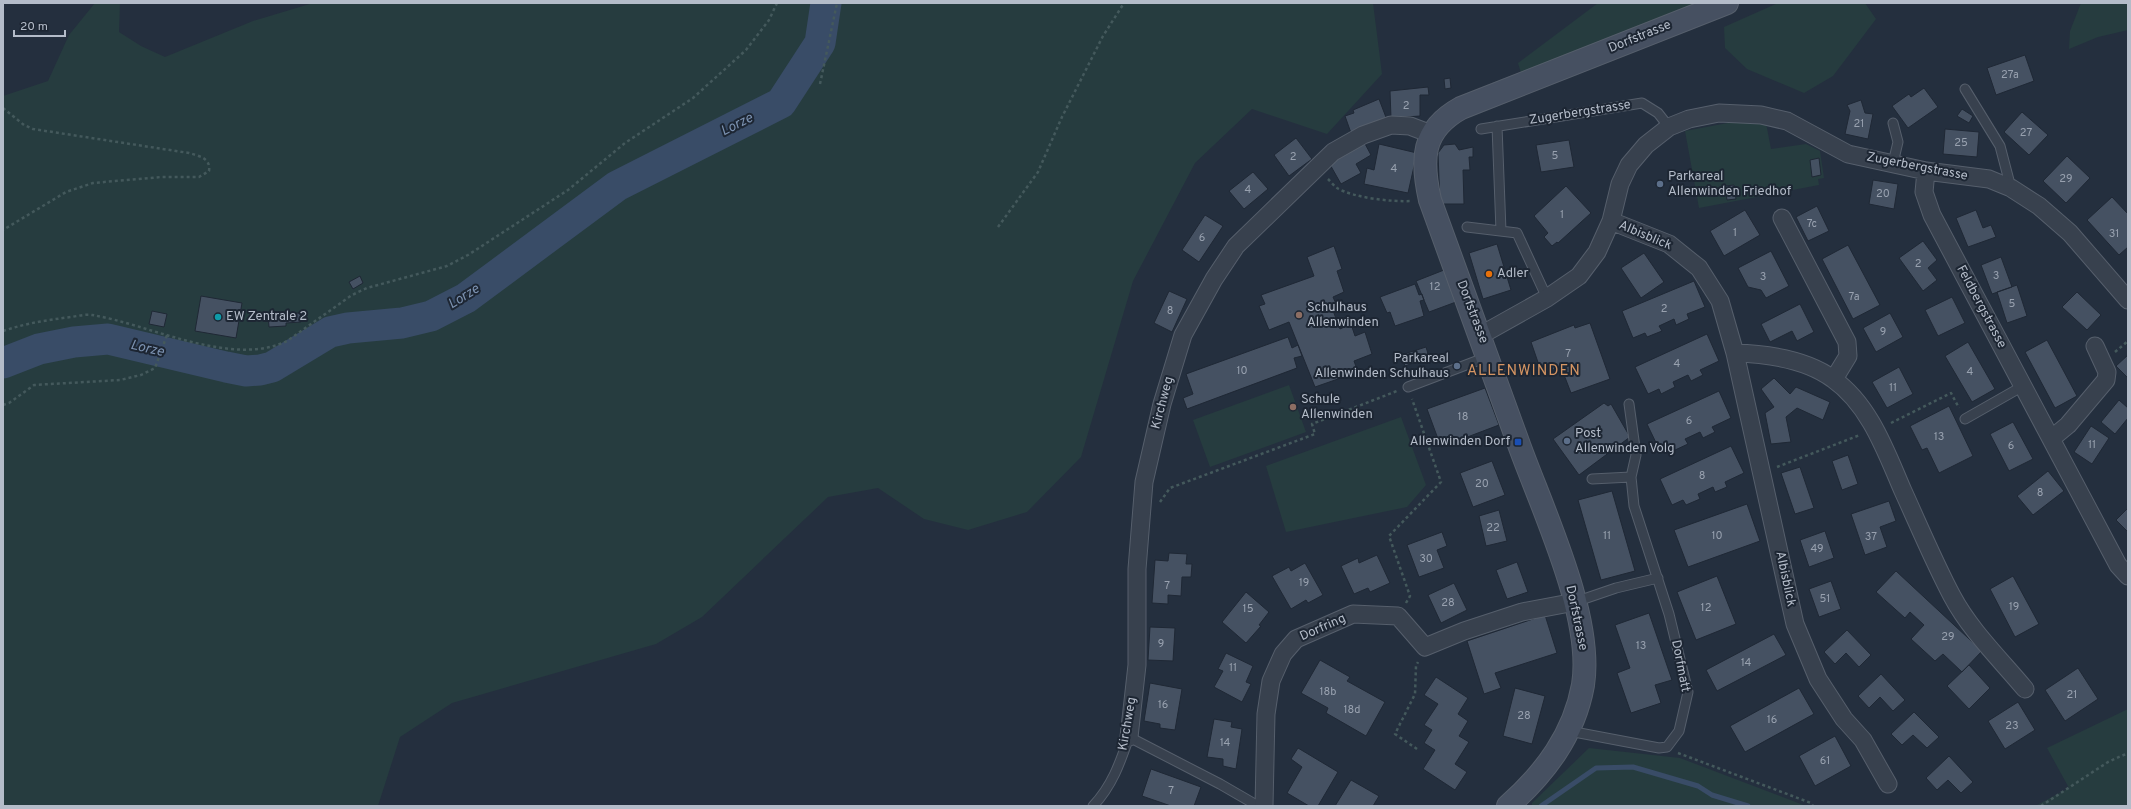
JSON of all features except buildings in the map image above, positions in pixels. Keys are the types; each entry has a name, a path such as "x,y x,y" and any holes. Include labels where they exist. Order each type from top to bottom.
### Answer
{"street":[{"name":"Dorfstrasse","path":"1514,804 1540,775 1560,747 1575,717 1583,685 1585,657 1583,640 1575,602 1488,356 1430,200 1425,161 1431,134 1444,118 1460,108 1727,3"},
{"name":"Zugerbergstrasse","path":"1480,335 1547,298 1579,276 1597,252 1611,221 1620,184 1629,165 1646,145 1669,127 1689,119 1719,113 1761,115 1787,121 1848,154 1926,171 1989,179 2011,188 2039,206 2070,233 2128,300"},
{"name":"Kirchweg","path":"1129,737 1137,665 1138,569 1144,482 1162,404 1183,335 1214,279 1236,246 1318,167 1339,149 1363,136 1392,125 1410,126 1431,134"},
{"name":"Feldbergstrasse","path":"1926,171 1924,192 1932,215 2118,565 2128,576"},
{"path":"1782,218 1847,342 1848,356 1834,379"},
{"name":"Albisblick","path":"1611,221 1669,244 1699,268 1720,301 1735,353 1795,624 1818,679 1844,719 1863,740 1888,784"},
{"path":"2051,439 2068,425 2106,380 2107,372 2095,346"},
{"path":"1735,353 1757,354 1809,365 1834,379 1860,405 1875,429 1934,561 1953,598 1976,631 2025,689"},
{"path":"1398,616 1425,647 1464,630 1522,612 1575,602"},
{"name":"Dorfring","path":"1264,806 1266,714 1271,681 1283,654 1296,639 1353,614 1398,616"}],"lane":[{"path":"1965,89 2000,146 2011,188"},
{"name":"Zugerbergstrasse","path":"1481,129 1642,103 1658,113 1669,127"},
{"path":"1892,163 1898,142 1893,123"},
{"path":"1497,126 1501,231"},
{"path":"1467,227 1517,233 1547,298"},
{"path":"1408,386 1488,356"},
{"path":"1965,419 2023,386"},
{"name":"Dorfmatt","path":"1629,404 1636,455 1632,477 1634,506 1658,578 1688,692 1679,731 1667,747"},
{"path":"1592,478 1632,477"},
{"path":"1575,602 1616,588 1658,578"},
{"path":"1568,731 1659,748 1667,747"},
{"path":"1129,737 1220,784 1258,806"},
{"name":"Kirchweg","path":"1093,806 1103,795 1118,770 1129,737"}],"path":[{"path":"3,330 30,322 91,315 213,346 265,350 287,341 352,295 367,288 447,266 468,255 568,190 625,143 693,98 746,50 769,20 777,3"},
{"path":"820,84 837,3"},
{"path":"998,227 1038,172 1062,117 1099,43 1124,3"},
{"path":"3,108 24,125 33,129 189,153 201,156 207,160 210,166 210,172 198,177 161,177 93,183 81,186 66,192 3,230"},
{"path":"1318,167 1336,188 1351,194 1403,202 1430,200"},
{"path":"3,406 34,385 120,380 153,369 157,364 168,335"},
{"path":"1158,505 1170,488 1315,434 1312,424 1408,386 1441,482 1389,536 1410,596 1398,616"},
{"path":"1896,421 1951,393 1965,419"},
{"path":"1762,473 1875,429"},
{"path":"1417,749 1395,734 1415,694 1416,666 1425,647"},
{"path":"1667,747 1744,780 1811,803 1813,806"},
{"path":"2041,806 2108,762 2128,753"}],"green space":[{"path":"95,3 120,3 119,32 141,46 165,57 253,21 313,3 1373,3 1382,74 1327,134 1252,109 1195,163 1133,281 1081,457 1027,512 968,530 924,519 878,488 828,497 702,617 656,644 452,703 400,737 378,806 3,806 3,96 48,81 69,35"},
{"path":"1598,3 1699,3 1521,73 1518,63"},
{"path":"1778,3 1865,3 1876,19 1833,76 1804,93 1747,69 1725,48 1724,27"},
{"path":"2081,3 2128,3 2128,30 2098,37 2069,49 2070,31"},
{"path":"1733,122 1766,123 1771,149 1806,144 1820,151 1824,178 1818,179 1819,185 1699,208 1685,131"},
{"path":"1289,385 1306,432 1210,467 1193,420"},
{"path":"1401,417 1426,485 1407,507 1286,532 1266,466"},
{"path":"2128,709 2128,806 2035,806 2069,788 2047,748"},
{"path":"1589,748 1680,758 1806,806 1532,806 1532,803"}],"waterway":[{"name":"Lorze","path":"3,363 39,349 74,342 108,339 226,367 246,371 260,370 272,367 330,332 348,328 402,323 431,316 466,298 617,186 781,103 820,43 826,3"},
{"path":"1541,806 1596,768 1633,767 1698,786 1712,795 1748,806"}],"place":[{"name":"Parkareal Allenwinden Friedhof","path":"1660,184"},
{"name":"Adler","path":"1489,274"},
{"name":"Schulhaus Allenwinden","path":"1299,315"},
{"name":"EW Zentrale 2","path":"218,317"},
{"name":"Parkareal Allenwinden Schulhaus","path":"1457,366"},
{"name":"Schule Allenwinden","path":"1293,407"},
{"name":"Post Allenwinden Volg","path":"1567,441"},
{"name":"Allenwinden Dorf","path":"1518,442"}],"district":[{"name":"ALLENWINDEN","path":"1524,371"}]}
